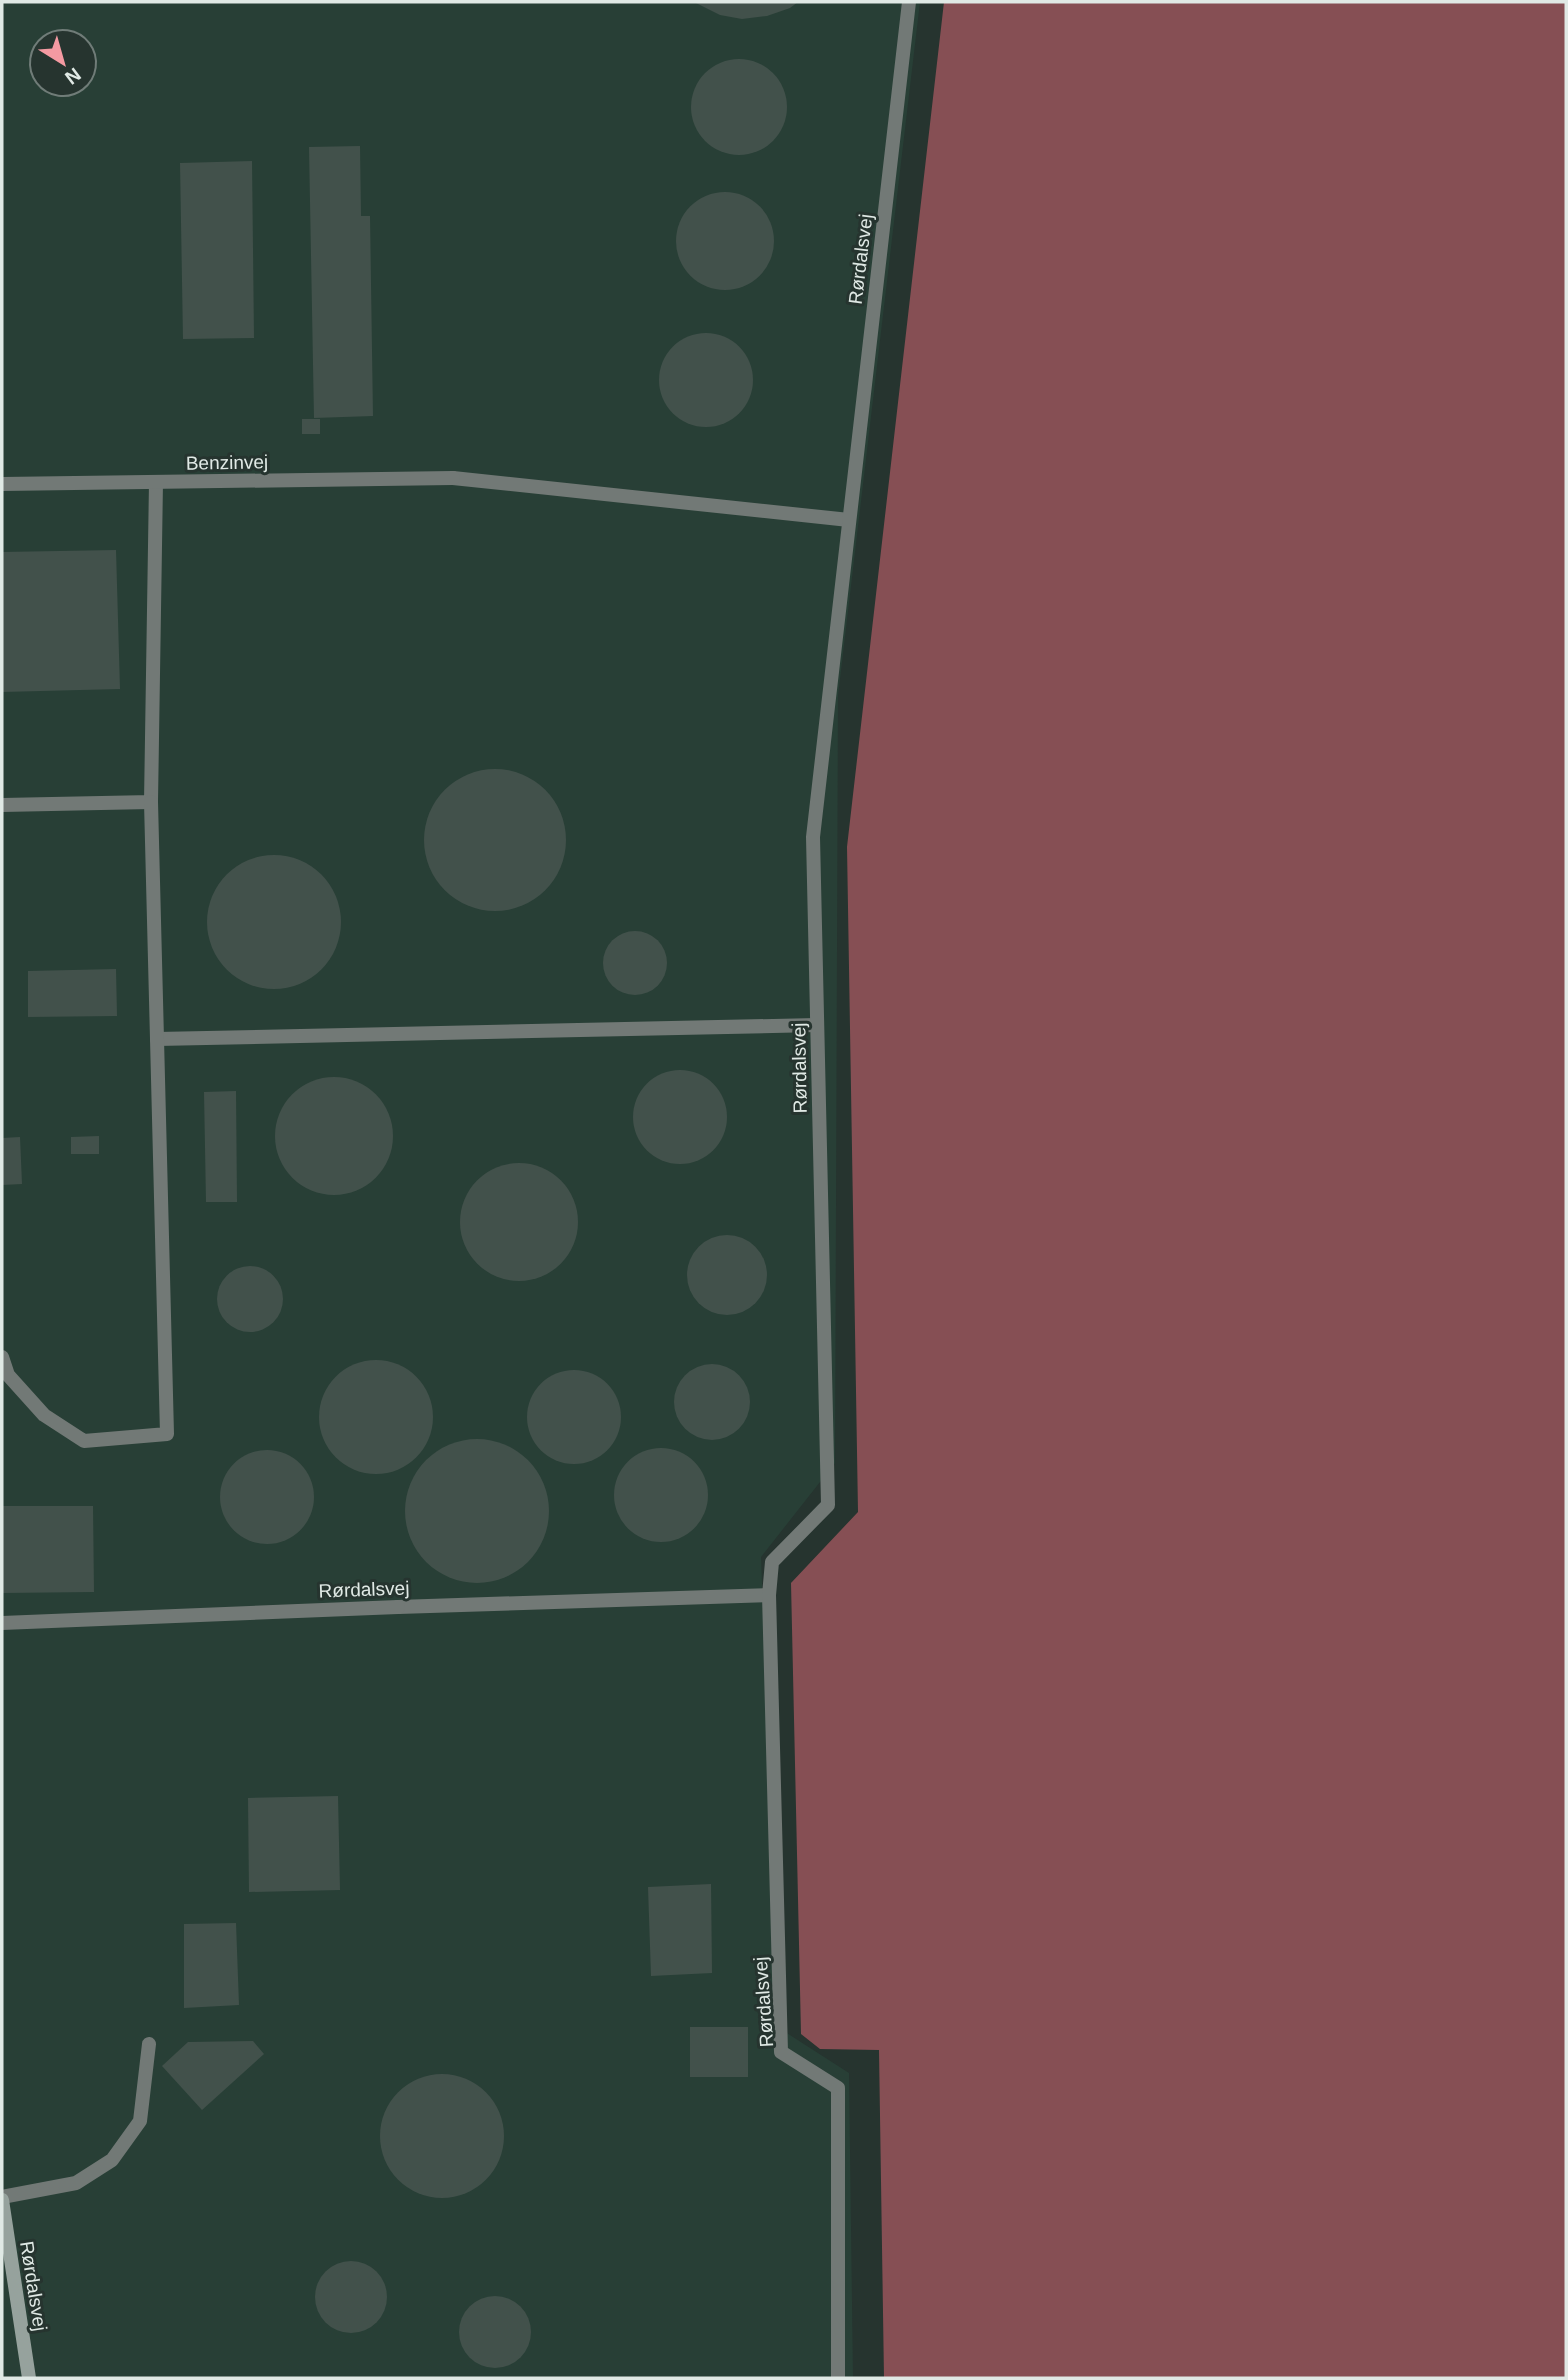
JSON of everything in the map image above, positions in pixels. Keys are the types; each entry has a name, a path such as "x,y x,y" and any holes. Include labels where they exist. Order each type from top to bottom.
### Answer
{"street":[{"name":"Rørdalsvej","path":"838,2378 838,2088 781,2052 769,1595 772,1562 828,1505 813,837 909,2"},
{"name":"Benzinvej","path":"2,484 453,478 849,520"},
{"path":"2,1357 8,1375 44,1415 84,1441 167,1434 151,802 156,482"},
{"path":"2,805 151,802"},
{"path":"157,1039 817,1025"},
{"name":"Rørdalsvej","path":"2,1623 398,1606 769,1595"},
{"path":"2,2198 76,2183 112,2160 140,2122 149,2044"},
{"name":"Rørdalsvej","path":"2,2198 29,2378"}],"shaded area":[{"path":"2,2 920,2 838,696 835,1463 761,1557 779,2028 849,2073 853,2378 2,2378"},
{"path":"944,2 1566,2 1566,2378 884,2378 879,2050 820,2049 801,2034 791,1583 858,1512 847,847"}],"building":[{"path":"694,2 798,2 790,8 767,16 742,19 720,15"},
{"path":"739,59 757,63 773,73 783,89 787,107 783,125 773,141 757,151 739,155 721,151 705,141 695,125 691,107 695,89 705,73 721,63"},
{"path":"360,146 361,216 370,216 373,416 314,418 309,147"},
{"path":"252,161 254,338 183,339 180,163"},
{"path":"725,192 744,195 760,206 771,222 774,241 771,260 760,276 744,287 725,290 706,287 690,276 679,260 676,241 679,222 690,206 706,195"},
{"path":"706,333 724,336 739,347 750,362 753,380 750,398 739,413 724,424 706,427 688,424 673,413 662,398 659,380 662,362 673,347 688,336"},
{"path":"302,419 320,419 320,434 302,434"},
{"path":"116,550 120,689 2,692 2,552"},
{"path":"495,769 522,774 545,790 561,813 566,840 561,867 545,890 522,906 495,911 468,906 445,890 429,867 424,840 429,813 445,790 468,774"},
{"path":"274,855 300,860 321,875 336,896 341,922 336,948 321,969 300,984 274,989 248,984 227,969 212,948 207,922 212,896 227,875 248,860"},
{"path":"629,931 641,931 658,940 665,951 665,975 658,986 641,995 629,995 617,990 608,981 603,969 603,957 608,945 617,936"},
{"path":"116,969 117,1016 28,1017 28,971"},
{"path":"680,1070 698,1074 713,1084 723,1099 727,1117 723,1135 713,1150 698,1160 680,1164 662,1160 647,1150 637,1135 633,1117 637,1099 647,1084 662,1074"},
{"path":"334,1077 345,1078 367,1087 383,1103 392,1125 392,1147 383,1169 367,1185 345,1194 334,1195 323,1194 301,1185 285,1169 276,1147 275,1136 276,1125 285,1103 301,1087 323,1078"},
{"path":"236,1091 237,1202 206,1202 204,1092"},
{"path":"99,1136 99,1154 71,1154 71,1137"},
{"path":"20,1137 22,1184 2,1185 2,1138"},
{"path":"519,1163 542,1167 561,1180 574,1199 578,1222 574,1245 561,1264 542,1277 519,1281 496,1277 477,1264 464,1245 460,1222 464,1199 477,1180 496,1167"},
{"path":"727,1235 742,1238 755,1247 764,1260 767,1275 764,1290 755,1303 742,1312 727,1315 712,1312 699,1303 690,1290 687,1275 690,1260 699,1247 712,1238"},
{"path":"250,1266 263,1269 273,1276 280,1286 283,1299 280,1312 273,1322 263,1329 250,1332 237,1329 227,1322 220,1312 217,1299 220,1286 227,1276 237,1269"},
{"path":"376,1360 398,1364 417,1376 429,1395 433,1417 429,1439 417,1458 398,1470 376,1474 354,1470 335,1458 323,1439 319,1417 323,1395 335,1376 354,1364"},
{"path":"705,1364 719,1364 733,1370 744,1381 750,1402 747,1417 739,1429 719,1440 705,1440 691,1434 680,1423 674,1409 674,1395 680,1381 691,1370"},
{"path":"574,1370 592,1374 607,1384 617,1399 621,1417 617,1435 607,1450 592,1460 574,1464 556,1460 541,1450 531,1435 527,1417 531,1399 541,1384 556,1374"},
{"path":"477,1439 505,1444 528,1460 544,1483 549,1511 544,1539 528,1562 505,1578 477,1583 449,1578 426,1562 410,1539 405,1511 410,1483 426,1460 449,1444"},
{"path":"661,1448 679,1452 694,1462 704,1477 708,1495 704,1513 694,1528 679,1538 661,1542 643,1538 628,1528 618,1513 614,1495 618,1477 628,1462 643,1452"},
{"path":"267,1450 285,1454 300,1464 310,1479 314,1497 310,1515 300,1530 285,1540 267,1544 249,1540 234,1530 224,1515 220,1497 224,1479 234,1464 249,1454"},
{"path":"2,1506 93,1506 94,1592 2,1593"},
{"path":"338,1796 340,1890 249,1892 248,1798"},
{"path":"711,1884 712,1973 651,1976 648,1887"},
{"path":"236,1923 239,2005 184,2008 184,1924"},
{"path":"690,2027 748,2027 748,2077 690,2077"},
{"path":"253,2041 264,2054 202,2110 162,2066 188,2042"},
{"path":"442,2074 466,2079 486,2092 499,2112 504,2136 499,2160 486,2180 466,2193 442,2198 418,2193 398,2180 385,2160 380,2136 385,2112 398,2092 418,2079"},
{"path":"351,2261 371,2267 381,2277 387,2297 381,2317 371,2327 351,2333 331,2327 321,2317 315,2297 321,2277 331,2267"},
{"path":"495,2296 515,2302 525,2312 531,2332 525,2352 515,2362 495,2368 475,2362 465,2352 459,2332 465,2312 475,2302"}]}
